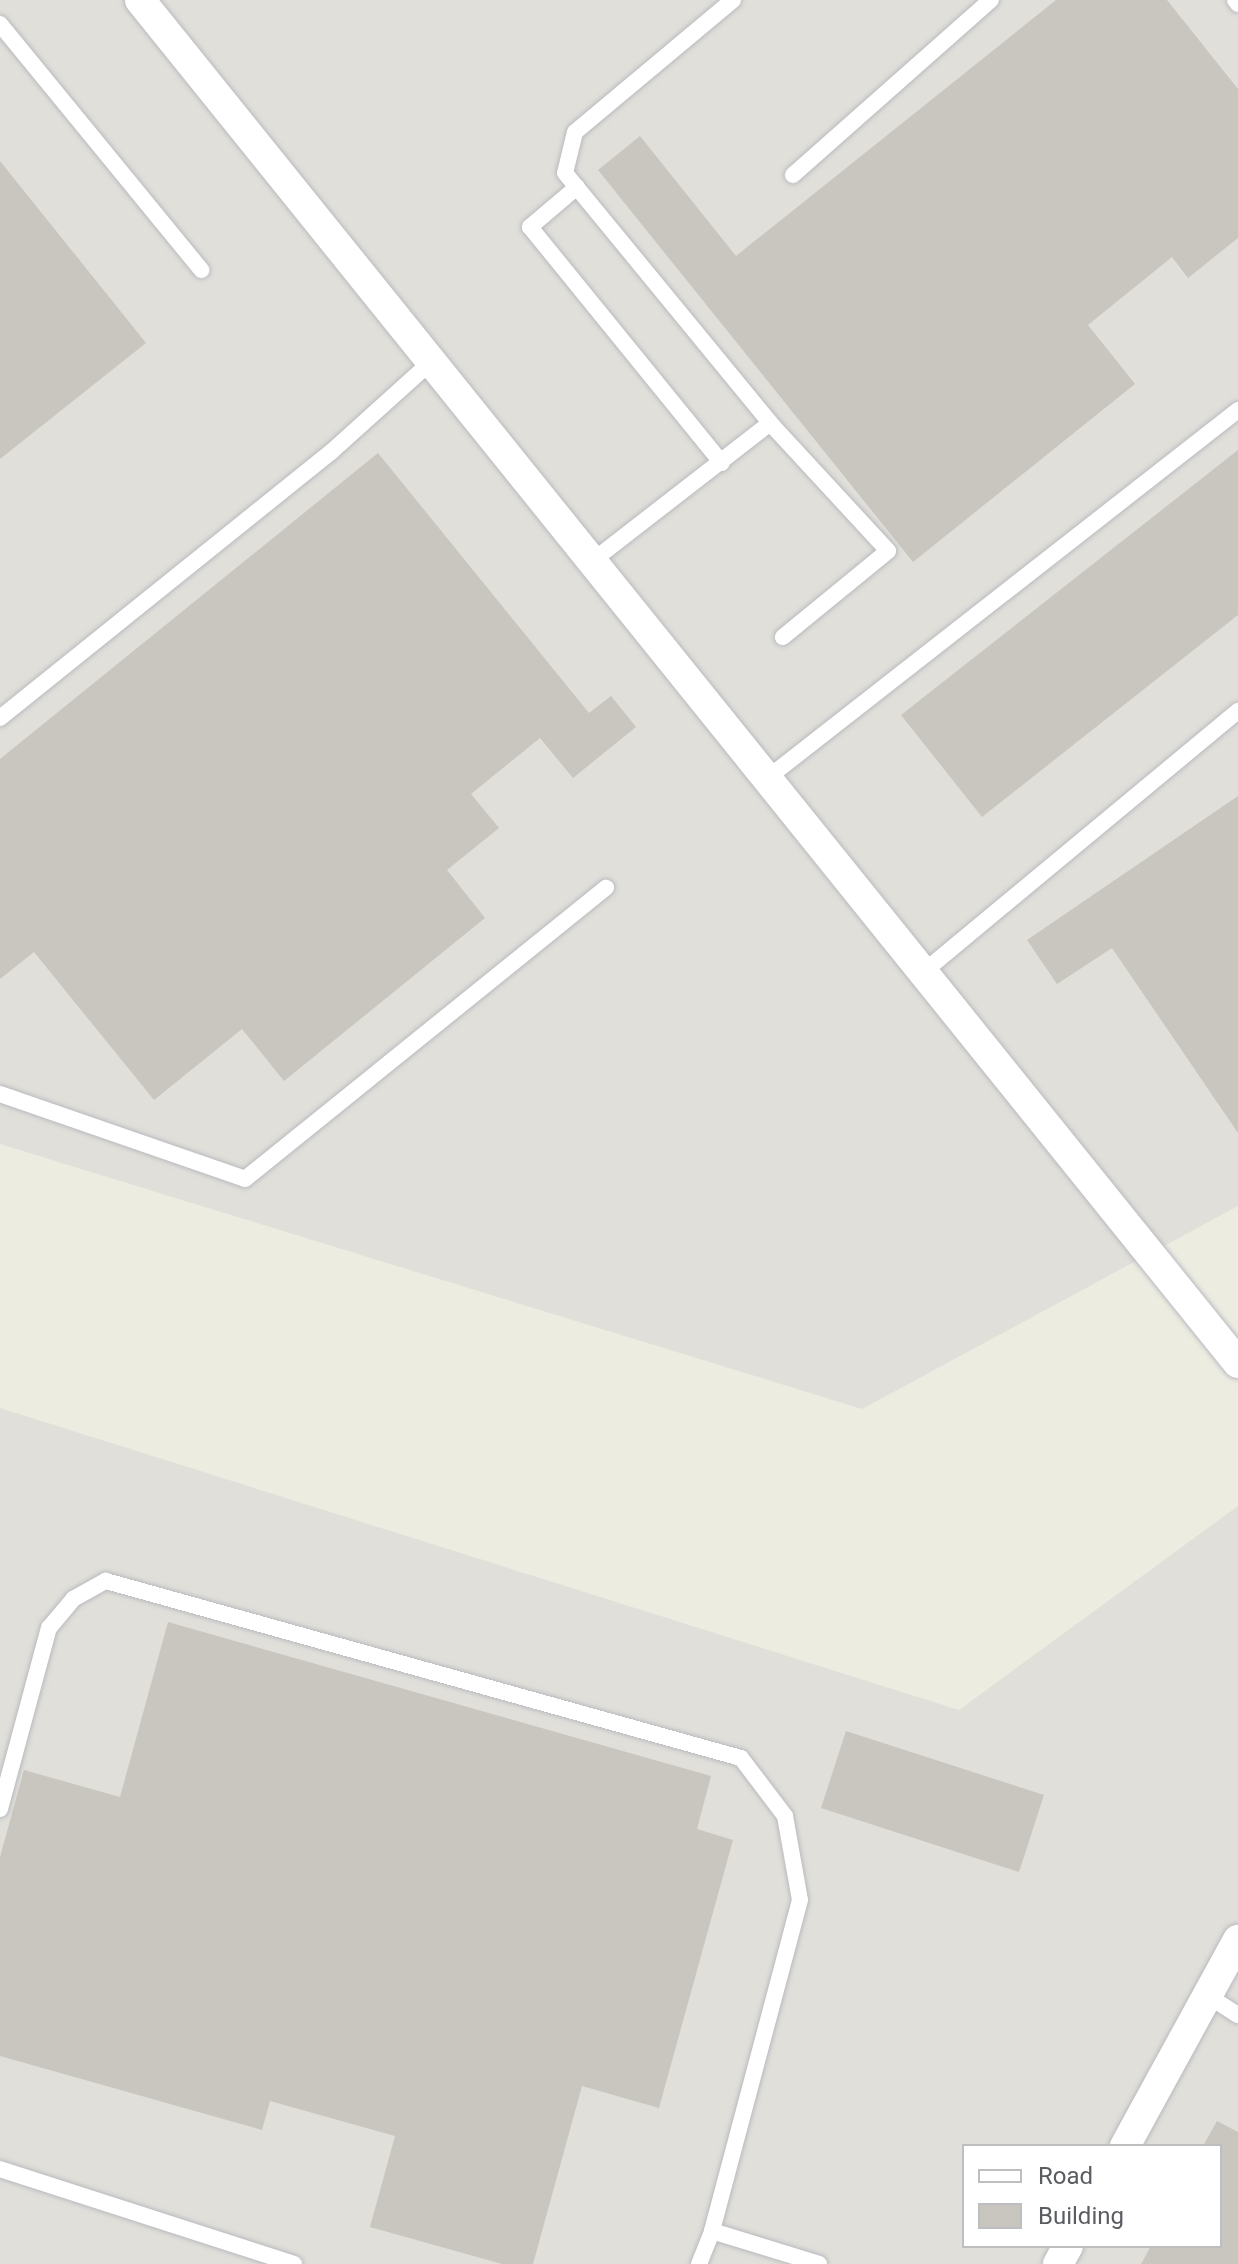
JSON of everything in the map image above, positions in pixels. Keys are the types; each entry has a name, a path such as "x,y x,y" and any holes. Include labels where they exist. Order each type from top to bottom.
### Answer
{"street":[{"path":"140,0 921,974 1238,1363"},
{"path":"1126,2144 1210,1997 1238,1940"}],"lane":[{"path":"733,0 575,132 565,173 770,423 888,551 783,637"},
{"path":"793,175 991,0"},
{"path":"0,24 201,270"},
{"path":"577,187 530,227 722,463"},
{"path":"0,718 331,452 431,362"},
{"path":"765,780 1238,410"},
{"path":"591,562 770,423"},
{"path":"921,974 1238,711"},
{"path":"0,1094 245,1179 606,888"},
{"path":"0,1809 49,1628 73,1599 106,1581 741,1758 785,1816 800,1900 712,2231 699,2264"},
{"path":"1210,1997 1238,2015"},
{"path":"0,2169 294,2264"},
{"path":"712,2231 819,2264"}],"shaded area":[{"path":"0,0 1238,0 1238,1206 862,1409 0,1144"},
{"path":"0,1408 959,1710 1238,1506 1238,2264 0,2264"}],"building":[{"path":"1056,0 1167,0 1238,89 1238,238 1188,278 1172,257 1088,325 1135,384 913,562 598,170 640,136 736,256"},
{"path":"0,161 146,343 0,459"},
{"path":"1238,450 1238,615 982,817 901,715"},
{"path":"378,453 589,713 611,696 636,727 573,778 540,738 471,794 499,828 447,870 485,918 284,1081 242,1029 154,1100 34,952 0,979 0,759"},
{"path":"1238,796 1238,1133 1112,948 1057,984 1027,940"},
{"path":"168,1622 711,1776 697,1829 733,1840 659,2108 582,2086 533,2264 502,2264 370,2227 395,2136 270,2101 262,2130 0,2056 0,1857 24,1770 120,1797"},
{"path":"846,1731 1044,1795 1019,1872 821,1808"},
{"path":"1217,2121 1238,2132 1238,2264 1141,2264 1150,2248 1222,2248 1222,2144 1204,2144"}]}
